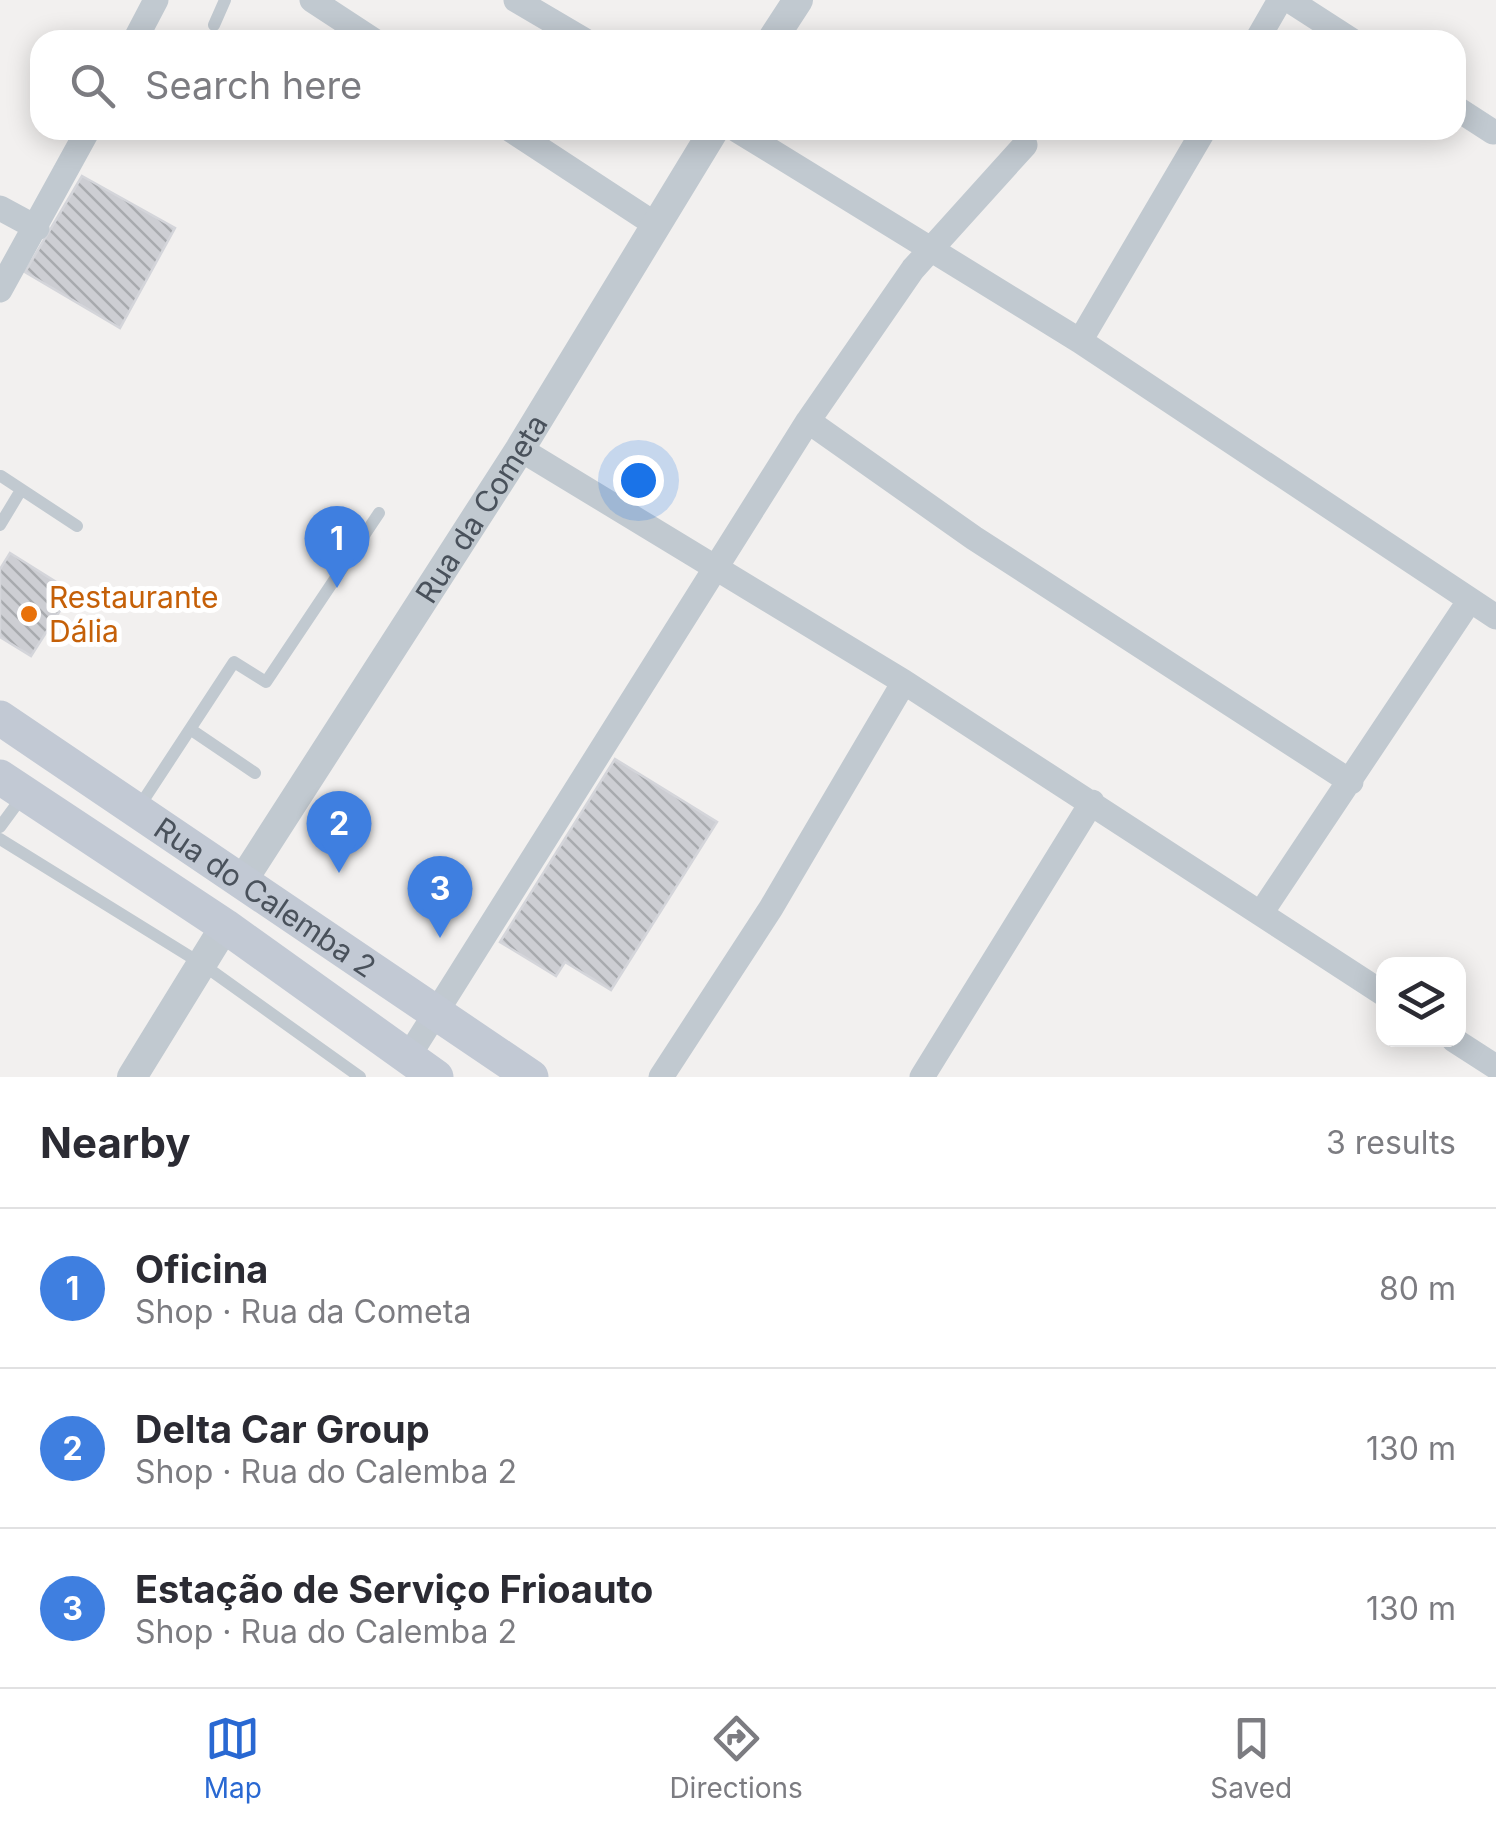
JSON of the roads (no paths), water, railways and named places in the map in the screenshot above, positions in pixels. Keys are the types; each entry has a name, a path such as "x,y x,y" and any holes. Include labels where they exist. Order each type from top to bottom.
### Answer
{"main road":[{"name":"Rua do Calemba 2","path":"0,718 531,1077"},
{"path":"14,786 45,748"},
{"name":"Rua do Calemba 2","path":"14,786 225,926 426,1070"}],"street":[{"path":"140,30 156,0"},
{"path":"312,0 358,30"},
{"path":"516,0 567,30"},
{"path":"778,30 798,0"},
{"path":"1263,30 1280,0"},
{"path":"1289,0 1336,30"},
{"path":"1466,114 1493,132"},
{"path":"0,290 83,140"},
{"path":"526,140 656,225"},
{"name":"Rua da Cometa","path":"241,882 520,449 708,140"},
{"path":"753,140 1080,341 1496,617"},
{"path":"1080,341 1198,140"},
{"path":"426,1070 438,1014 808,421 896,292 1025,145"},
{"path":"0,208 36,228"},
{"path":"808,421 974,538 1351,782"},
{"path":"520,449 904,682 1376,989"},
{"path":"1261,913 1470,600"},
{"path":"661,1077 771,908 904,682"},
{"path":"922,1077 1092,802"},
{"path":"132,1077 225,926"},
{"path":"1465,1047 1488,1062 1496,1034"}],"lane":[{"path":"214,26 225,0"},
{"path":"0,476 77,526"},
{"path":"0,524 21,490"},
{"path":"137,811 234,662 266,682 379,513"},
{"path":"190,729 256,773"},
{"path":"0,827 14,786"},
{"path":"0,839 202,964 360,1077"},
{"path":"332,1077 342,1064"}],"place":[{"name":"Oficina","path":"337,588"},
{"name":"Restaurante Dália","path":"29,614"},
{"name":"Delta Car Group","path":"339,873"},
{"name":"Estação de Serviço Frioauto","path":"440,938"}]}
